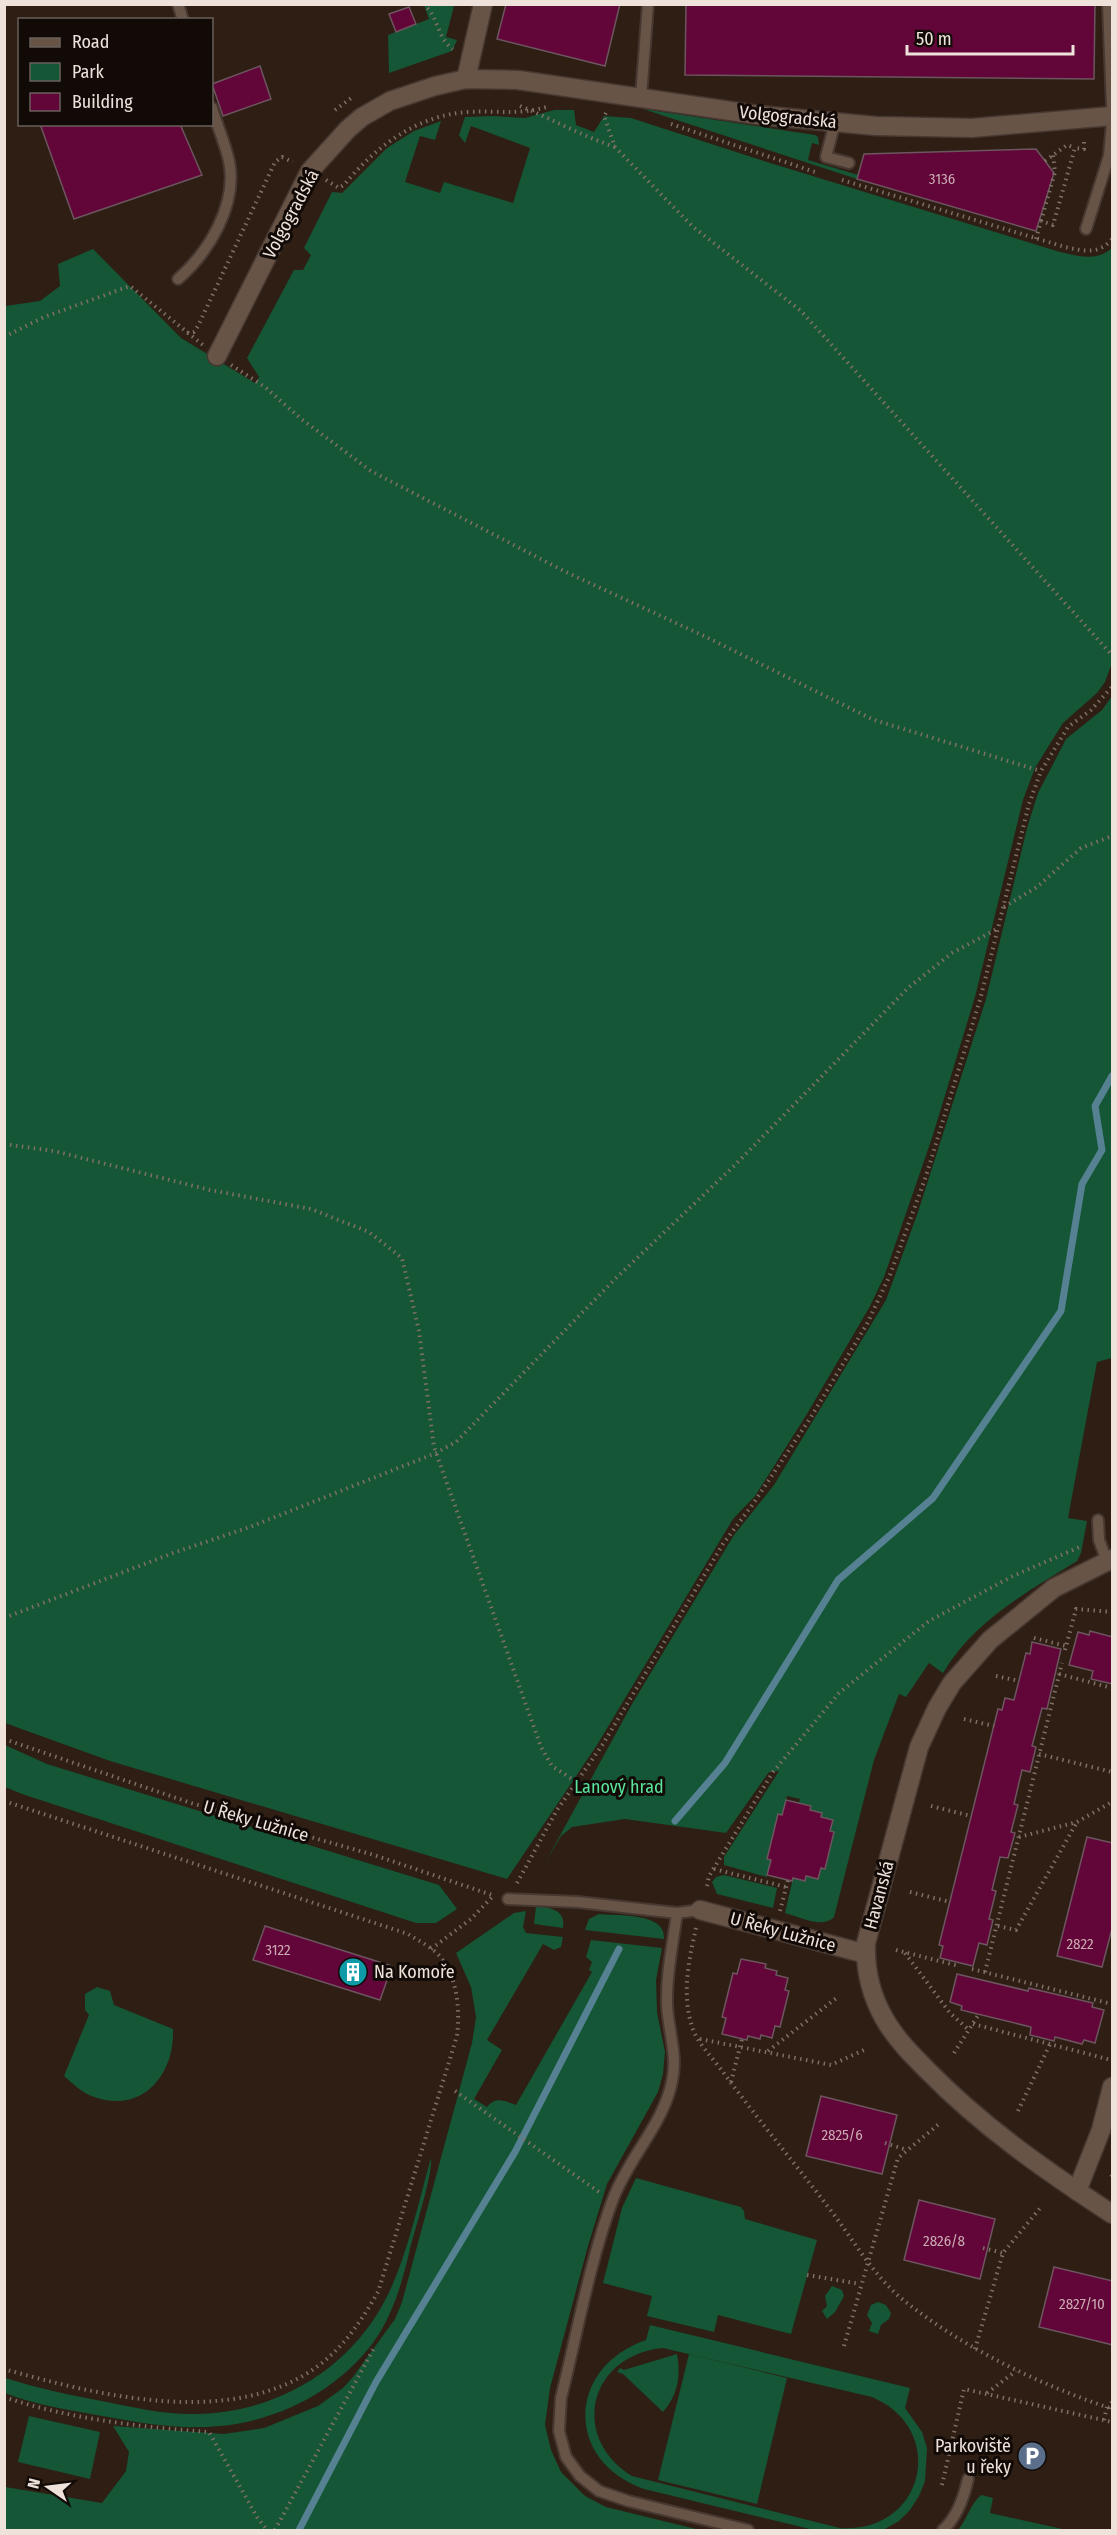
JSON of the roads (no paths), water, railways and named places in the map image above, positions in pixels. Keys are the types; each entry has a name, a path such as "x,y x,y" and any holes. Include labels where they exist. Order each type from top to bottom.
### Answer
{"street":[{"path":"466,79 483,4"},
{"name":"Volgogradská","path":"217,356 304,181 340,137 362,117 390,101 466,79 518,80 606,100 641,97 758,115 876,126 972,128 1113,116"},
{"name":"Havanská","path":"1110,1560 1054,1588 990,1640 952,1683 937,1708 919,1747 906,1788 866,1943 866,1954 873,1995 884,2019 915,2058 962,2104 1017,2149 1113,2214"},
{"name":"U Řeky Lužnice","path":"699,1916 866,1954"},
{"path":"1077,2191 1101,2130 1113,2087"}],"lane":[{"path":"641,97 648,4"},
{"path":"1108,4 1113,106"},
{"path":"178,279 193,266 216,229 225,212 231,187 229,162 213,111"},
{"path":"835,122 826,157 849,163"},
{"path":"1086,229 1109,156 1113,123"},
{"path":"1098,1520 1099,1540 1110,1560"},
{"path":"508,1899 578,1902 699,1916"},
{"path":"677,1913 667,2004 675,2062 672,2082 665,2104 626,2169 612,2200 561,2398 559,2431 566,2457 580,2476 599,2491 628,2501 748,2530"},
{"path":"943,2530 950,2524 964,2496 968,2479"}],"waterway":[{"path":"675,1821 725,1763 838,1580 933,1498 1061,1311 1082,1184 1102,1150 1095,1106 1112,1076"},
{"path":"299,2530 376,2382 515,2152 619,1949"}],"place":[{"name":"Na Komoře","path":"353,1972"},
{"name":"Parkoviště u řeky","path":"1032,2456"}],"park label":[{"name":"Lanový hrad","path":"619,1787"}]}
